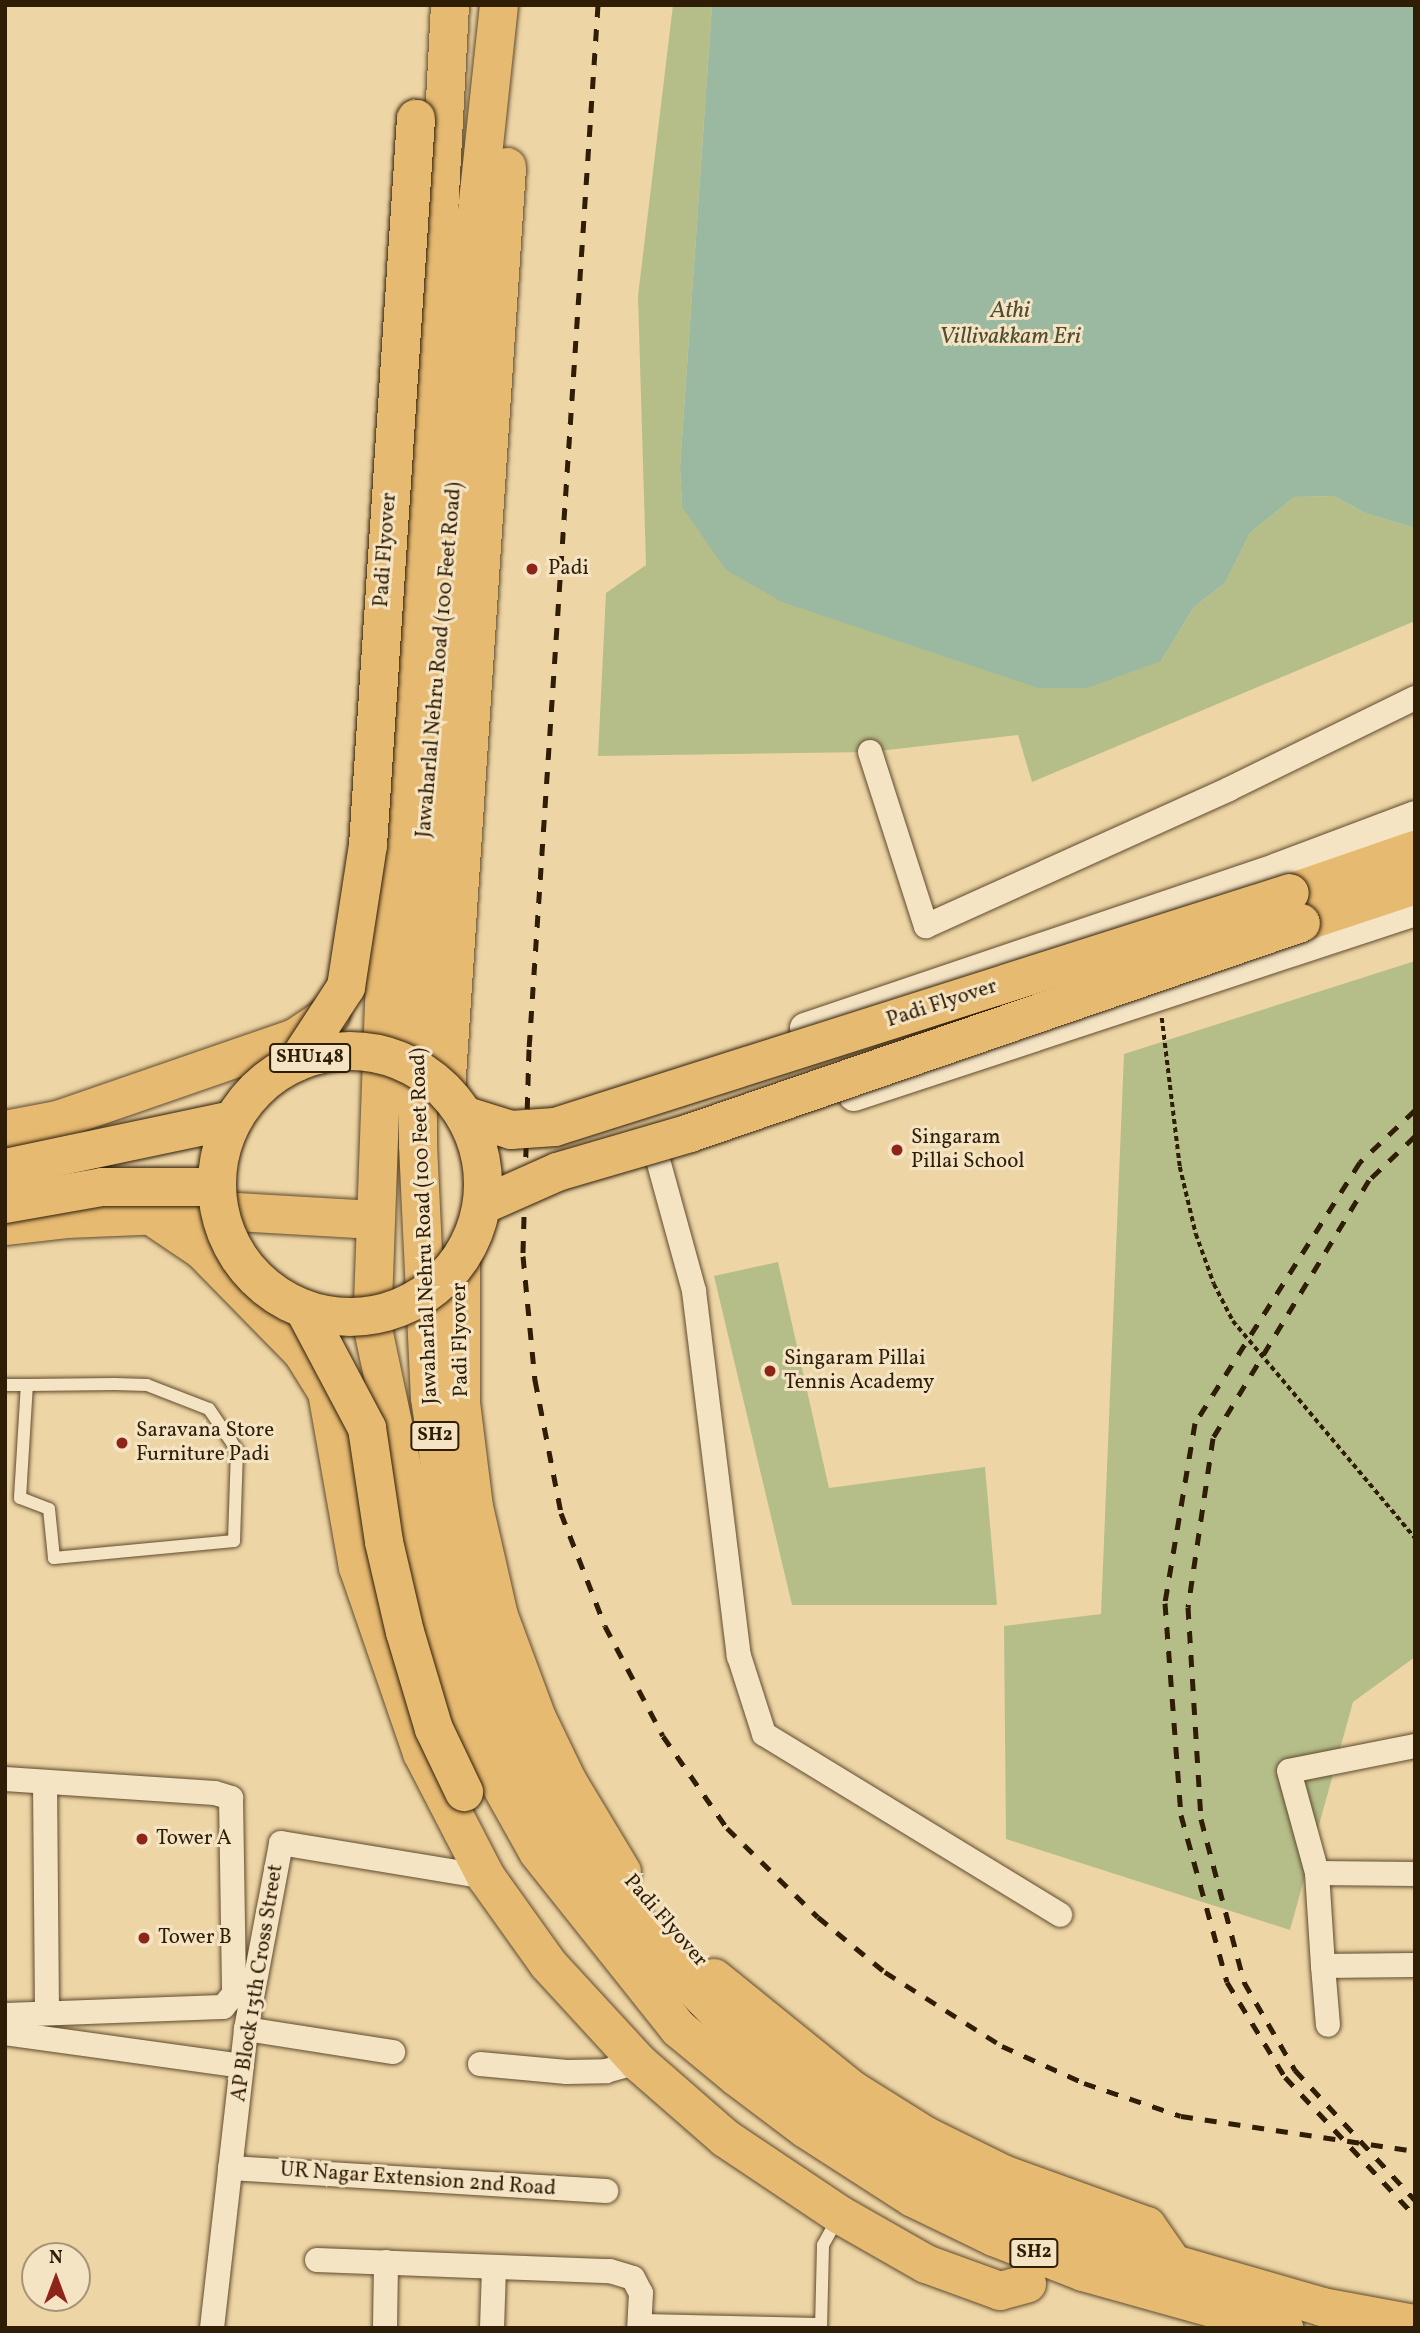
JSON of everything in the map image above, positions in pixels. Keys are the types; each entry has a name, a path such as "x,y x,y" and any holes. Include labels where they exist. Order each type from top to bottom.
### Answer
{"main road":[{"name":"Jawaharlal Nehru Road (100 Feet Road)","path":"499,5 475,234 418,941 418,1145 429,1398 461,1608 548,1807 623,1909 739,2034 825,2105 979,2197 1056,2230 1322,2307 1415,2324"},
{"name":"Jawaharlal Nehru Road (100 Feet Road)","path":"449,17 443,205 419,592 385,976 372,1324 406,1474 442,1657 486,1761 538,1852 679,2029 806,2129 913,2198 994,2237 1083,2272 1284,2328"},
{"name":"Padi Flyover","path":"297,1062 346,988 368,845 416,119 419,91 449,17"},
{"name":"Padi Flyover","path":"490,110 509,154 456,1104 482,1159 482,1205 461,1259 461,1404 474,1507 499,1616 552,1750 631,1887 711,1975 851,2090 926,2136 1076,2203 1147,2225 1174,2265"},
{"name":"Padi Flyover","path":"461,1259 430,1291 391,1311 348,1317 304,1309 269,1290 241,1261 223,1226 216,1186 220,1152 233,1120 260,1086 297,1062 328,1053 370,1053 421,1071 456,1104 511,1130 555,1127 1415,850"},
{"name":"Padi Flyover","path":"482,1205 557,1172 704,1128 1415,885"},
{"path":"5,1130 58,1120 295,1038 385,976"},
{"path":"58,1120 67,1219"},
{"path":"5,1168 233,1120"},
{"path":"5,1203 102,1186 216,1186"},
{"path":"5,1226 67,1219 236,1212 375,1220"},
{"path":"153,1217 202,1250 302,1352 327,1392 358,1567 422,1753 486,1877 548,1964 638,2062 725,2138 840,2214 926,2264 1000,2291 1010,2277"},
{"path":"304,1309 367,1428 384,1542 434,1729 464,1792 541,1923 593,1988 659,2053 762,2140 891,2220 1010,2277 1083,2272"},
{"path":"342,1481 406,1474"}],"street":[{"path":"870,752 926,926 1229,789 1415,698"},
{"path":"1060,1914 764,1734 739,1656 694,1291 637,1091 643,1083 1277,868 1415,816"},
{"path":"658,1160 1159,998 1415,911"},
{"path":"1328,2025 1317,1872 1289,1771 1415,1746"},
{"path":"5,1779 215,1793 231,1798 234,1807 231,2002 223,2007 5,2015"},
{"path":"45,1782 47,2013"},
{"name":"AP Block 13th Cross Street","path":"212,2328 246,2029 281,1843 486,1877"},
{"path":"1317,1872 1415,1874"},
{"path":"1323,1966 1415,1965"},
{"path":"246,2029 393,2052"},
{"path":"5,2033 242,2066"},
{"path":"480,2064 567,2072 606,2071 638,2062"},
{"name":"UR Nagar Extension 2nd Road","path":"230,2168 606,2191"},
{"path":"317,2260 623,2273 633,2278 641,2293 639,2324"},
{"path":"385,2328 386,2262"},
{"path":"492,2328 494,2266"}],"lane":[{"path":"5,1385 27,1385 147,1385 209,1409 237,1450 234,1541 54,1558 49,1508 20,1498 27,1385"},
{"path":"639,2324 821,2326 823,2245 840,2214"}],"path":[{"path":"1159,998 1180,1167 1196,1234 1214,1284 1233,1321 1415,1538"}],"shaded area":[{"path":"673,5 712,5 680,467 682,507 1161,661 1194,607 1225,583 1250,533 1294,497 1334,496 1365,513 1415,528 1415,621 1032,782 1018,735 870,752 598,756 606,593 646,565 638,296"},
{"path":"1415,961 1415,1657 1353,1702 1290,1930 1006,1839 1004,1626 1101,1614 1124,1054"},
{"name":"Singaram Pillai Tennis Academy","path":"778,1262 829,1488 985,1467 997,1605 792,1605 714,1276"}],"water":[{"name":"Athi Villivakkam Eri","path":"712,5 1415,5 1415,528 1365,513 1334,496 1294,497 1250,533 1225,583 1194,607 1161,661 1087,688 1038,688 782,602 726,570 682,507 680,467"}],"railway":[{"path":"598,5 529,1049 523,1256 535,1380 561,1513 605,1626 663,1736 727,1828 818,1917 885,1972 1002,2046 1084,2083 1181,2116 1415,2151"},
{"path":"1415,1110 1360,1162 1195,1423 1165,1603 1181,1815 1227,1982 1285,2077 1415,2216"},
{"path":"1415,1136 1369,1180 1213,1438 1188,1607 1201,1819 1244,1982 1295,2070 1415,2200"}],"place":[{"name":"Padi","path":"532,569"},
{"name":"Singaram Pillai School","path":"897,1150"},
{"name":"Singaram Pillai Tennis Academy","path":"770,1371"},
{"name":"Saravana Store Furniture Padi","path":"122,1443"},
{"name":"Tower A","path":"142,1839"},
{"name":"Tower B","path":"144,1938"}]}
